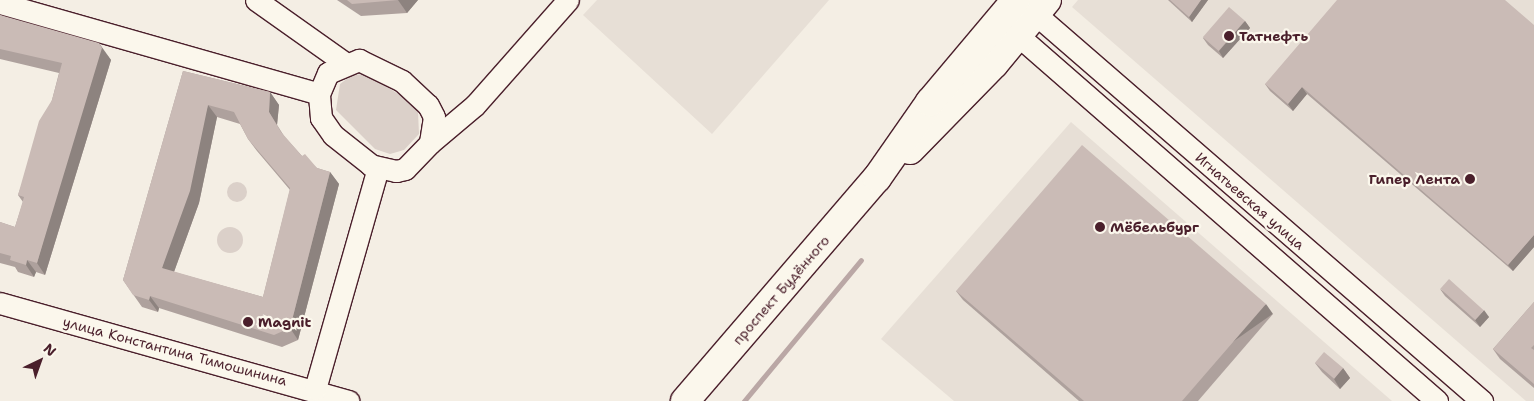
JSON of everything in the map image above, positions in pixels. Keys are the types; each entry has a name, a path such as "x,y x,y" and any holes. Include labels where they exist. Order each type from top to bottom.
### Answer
{"main road":[{"name":"проспект Будённого","path":"685,401 877,178 930,102 1023,12"}],"street":[{"path":"256,0 345,62"},
{"path":"430,143 434,117 416,92 378,66 359,60 345,62 328,73 319,94 321,118 333,135 378,168 405,169 430,143 475,105 568,0"},
{"path":"0,3 319,94"},
{"name":"Игнатьевская улица","path":"1023,12 1482,401"},
{"name":"Игнатьевская улица","path":"1023,12 1320,300 1437,401"},
{"path":"315,390 378,168"},
{"path":"1320,300 1339,278"},
{"name":"улица Константина Тимошинина","path":"0,303 349,401"}],"shaded area":[{"path":"597,0 829,0 712,134 583,15"},
{"path":"1078,0 1534,0 1534,401 1526,401 1072,7"},
{"path":"367,74 409,101 418,112 419,134 404,150 390,154 375,149 336,110 340,84 352,75"},
{"path":"1071,122 1392,401 954,401 881,339"},
{"path":"233,182 241,182 247,188 247,196 241,202 233,202 227,196 227,188"},
{"path":"230,227 239,231 243,240 239,249 230,253 221,249 217,240 221,231"}],"building":[{"path":"347,0 398,0 352,4"},
{"path":"1170,0 1201,0 1189,17"},
{"name":"Гипер Лента","path":"1337,0 1505,0 1534,25 1534,235 1508,265 1302,87 1288,104 1265,84"},
{"path":"1229,7 1245,21 1219,51 1203,37"},
{"path":"0,15 99,43 102,48 37,263 27,260 26,265 10,260 11,256 0,253 0,222 15,227 24,197 18,195 39,121 52,100 62,63 0,49"},
{"path":"183,71 270,92 269,112 281,132 302,156 305,154 317,168 330,172 290,328 274,335 150,296 149,300 133,295 123,280","holes":["208,105 234,112 248,139 290,188 263,297 162,268 190,191"]},
{"name":"Мёбельбург","path":"1082,145 1266,304 1182,401 1084,401 956,291"},
{"path":"1449,279 1484,310 1475,320 1440,289"},
{"path":"1534,302 1534,345 1531,348 1534,350 1534,384 1493,349"},
{"path":"1324,352 1343,368 1334,379 1315,363"}],"waterway":[{"path":"744,401 861,260"}],"place":[{"name":"Татнефть","path":"1229,36"},
{"name":"Гипер Лента","path":"1470,179"},
{"name":"Мёбельбург","path":"1100,227"},
{"name":"Magnit","path":"248,322"}]}
